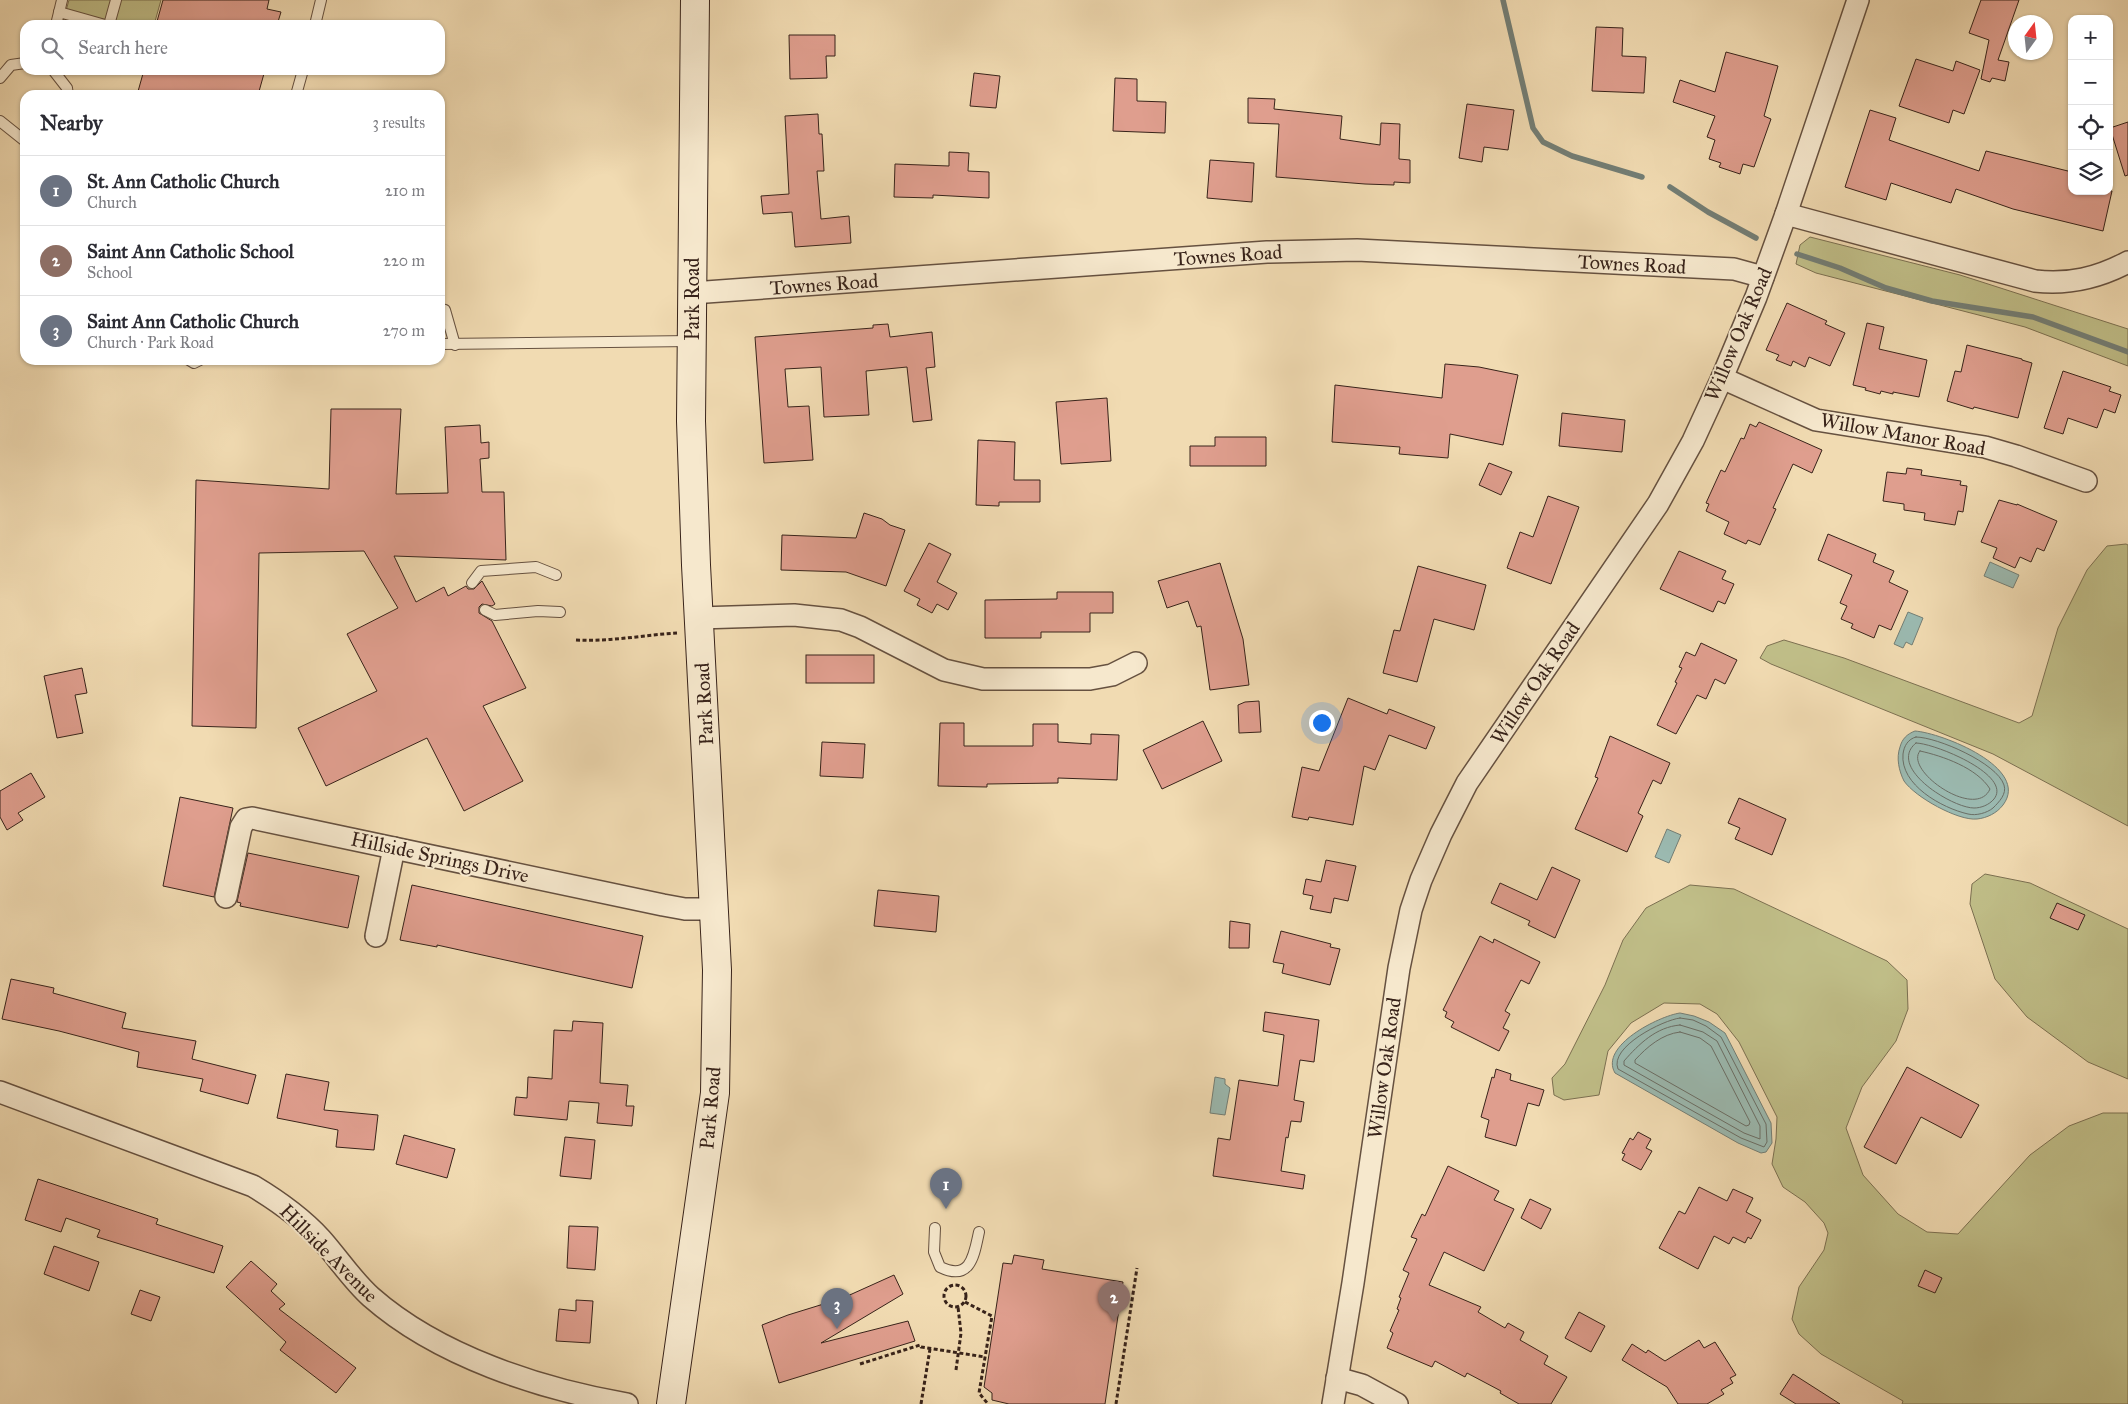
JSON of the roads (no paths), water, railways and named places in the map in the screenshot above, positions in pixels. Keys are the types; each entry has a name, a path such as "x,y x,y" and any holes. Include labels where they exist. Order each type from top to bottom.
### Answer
{"main road":[{"name":"Park Road","path":"671,1404 715,1093 717,970 714,909 688,626 692,478 695,0"}],"street":[{"name":"Willow Oak Road","path":"1333,1404 1353,1283 1395,990 1411,910 1421,880 1467,783 1664,494 1692,441 1722,378 1763,277 1858,0"},
{"path":"1786,214 2042,282 2063,283 2090,279 2110,272 2128,262"},
{"name":"Townes Road","path":"692,293 1267,252 1349,250 1725,269 1744,271 1763,277"},
{"name":"Willow Manor Road","path":"1722,378 1816,420 1985,447 2086,481"},
{"path":"688,626 794,615 841,620 860,627 944,670 983,680 1090,679 1112,675 1136,663"},
{"name":"Hillside Springs Drive","path":"226,897 241,827 245,820 249,818 676,908 714,909"},
{"path":"376,936 394,848"},
{"name":"Hillside Avenue","path":"0,1092 253,1186 297,1215 322,1240 342,1267 369,1295 415,1330 432,1339 488,1364 559,1389 627,1404"},
{"path":"1337,1378 1362,1385 1398,1404"}],"lane":[{"path":"57,20 62,0"},
{"path":"110,20 116,0"},
{"path":"316,20 322,0"},
{"path":"59,12 87,20"},
{"path":"0,78 11,65 20,64"},
{"path":"58,75 67,90"},
{"path":"297,90 302,75"},
{"path":"0,121 20,137"},
{"path":"445,310 455,345"},
{"path":"445,344 692,341"},
{"path":"472,583 481,571 536,567 556,575"},
{"path":"485,610 494,615 538,611 560,612"},
{"path":"935,1228 934,1252 940,1267 950,1272 957,1272 966,1268 973,1260 979,1232"}],"water":[{"path":"1990,562 2019,575 2013,588 1984,576"},
{"path":"1908,612 1923,618 1912,645 1906,642 1903,648 1894,644"},
{"path":"1915,731 1944,738 1980,755 1995,766 2005,778 2008,791 2001,808 1984,818 1969,819 1948,812 1917,794 1904,781 1898,756 1904,739"},
{"path":"1667,829 1681,835 1669,863 1655,857"},
{"path":"1680,1013 1709,1022 1725,1033 1771,1123 1772,1143 1766,1152 1761,1153 1738,1143 1615,1073 1612,1063 1615,1053 1623,1043 1646,1026"},
{"path":"1215,1077 1225,1079 1225,1084 1230,1088 1225,1115 1210,1113"}],"waterway":[{"path":"1503,0 1533,128 1543,142 1572,156 1642,177"},
{"path":"1670,187 1708,212 1756,238"},
{"path":"1797,254 1840,268 1886,288 1932,301 2033,317 2128,352"}],"place":[{"name":"St. Ann Catholic Church","path":"946,1209"},
{"name":"Saint Ann Catholic School","path":"1114,1322"},
{"name":"Saint Ann Catholic Church","path":"837,1329"}]}
